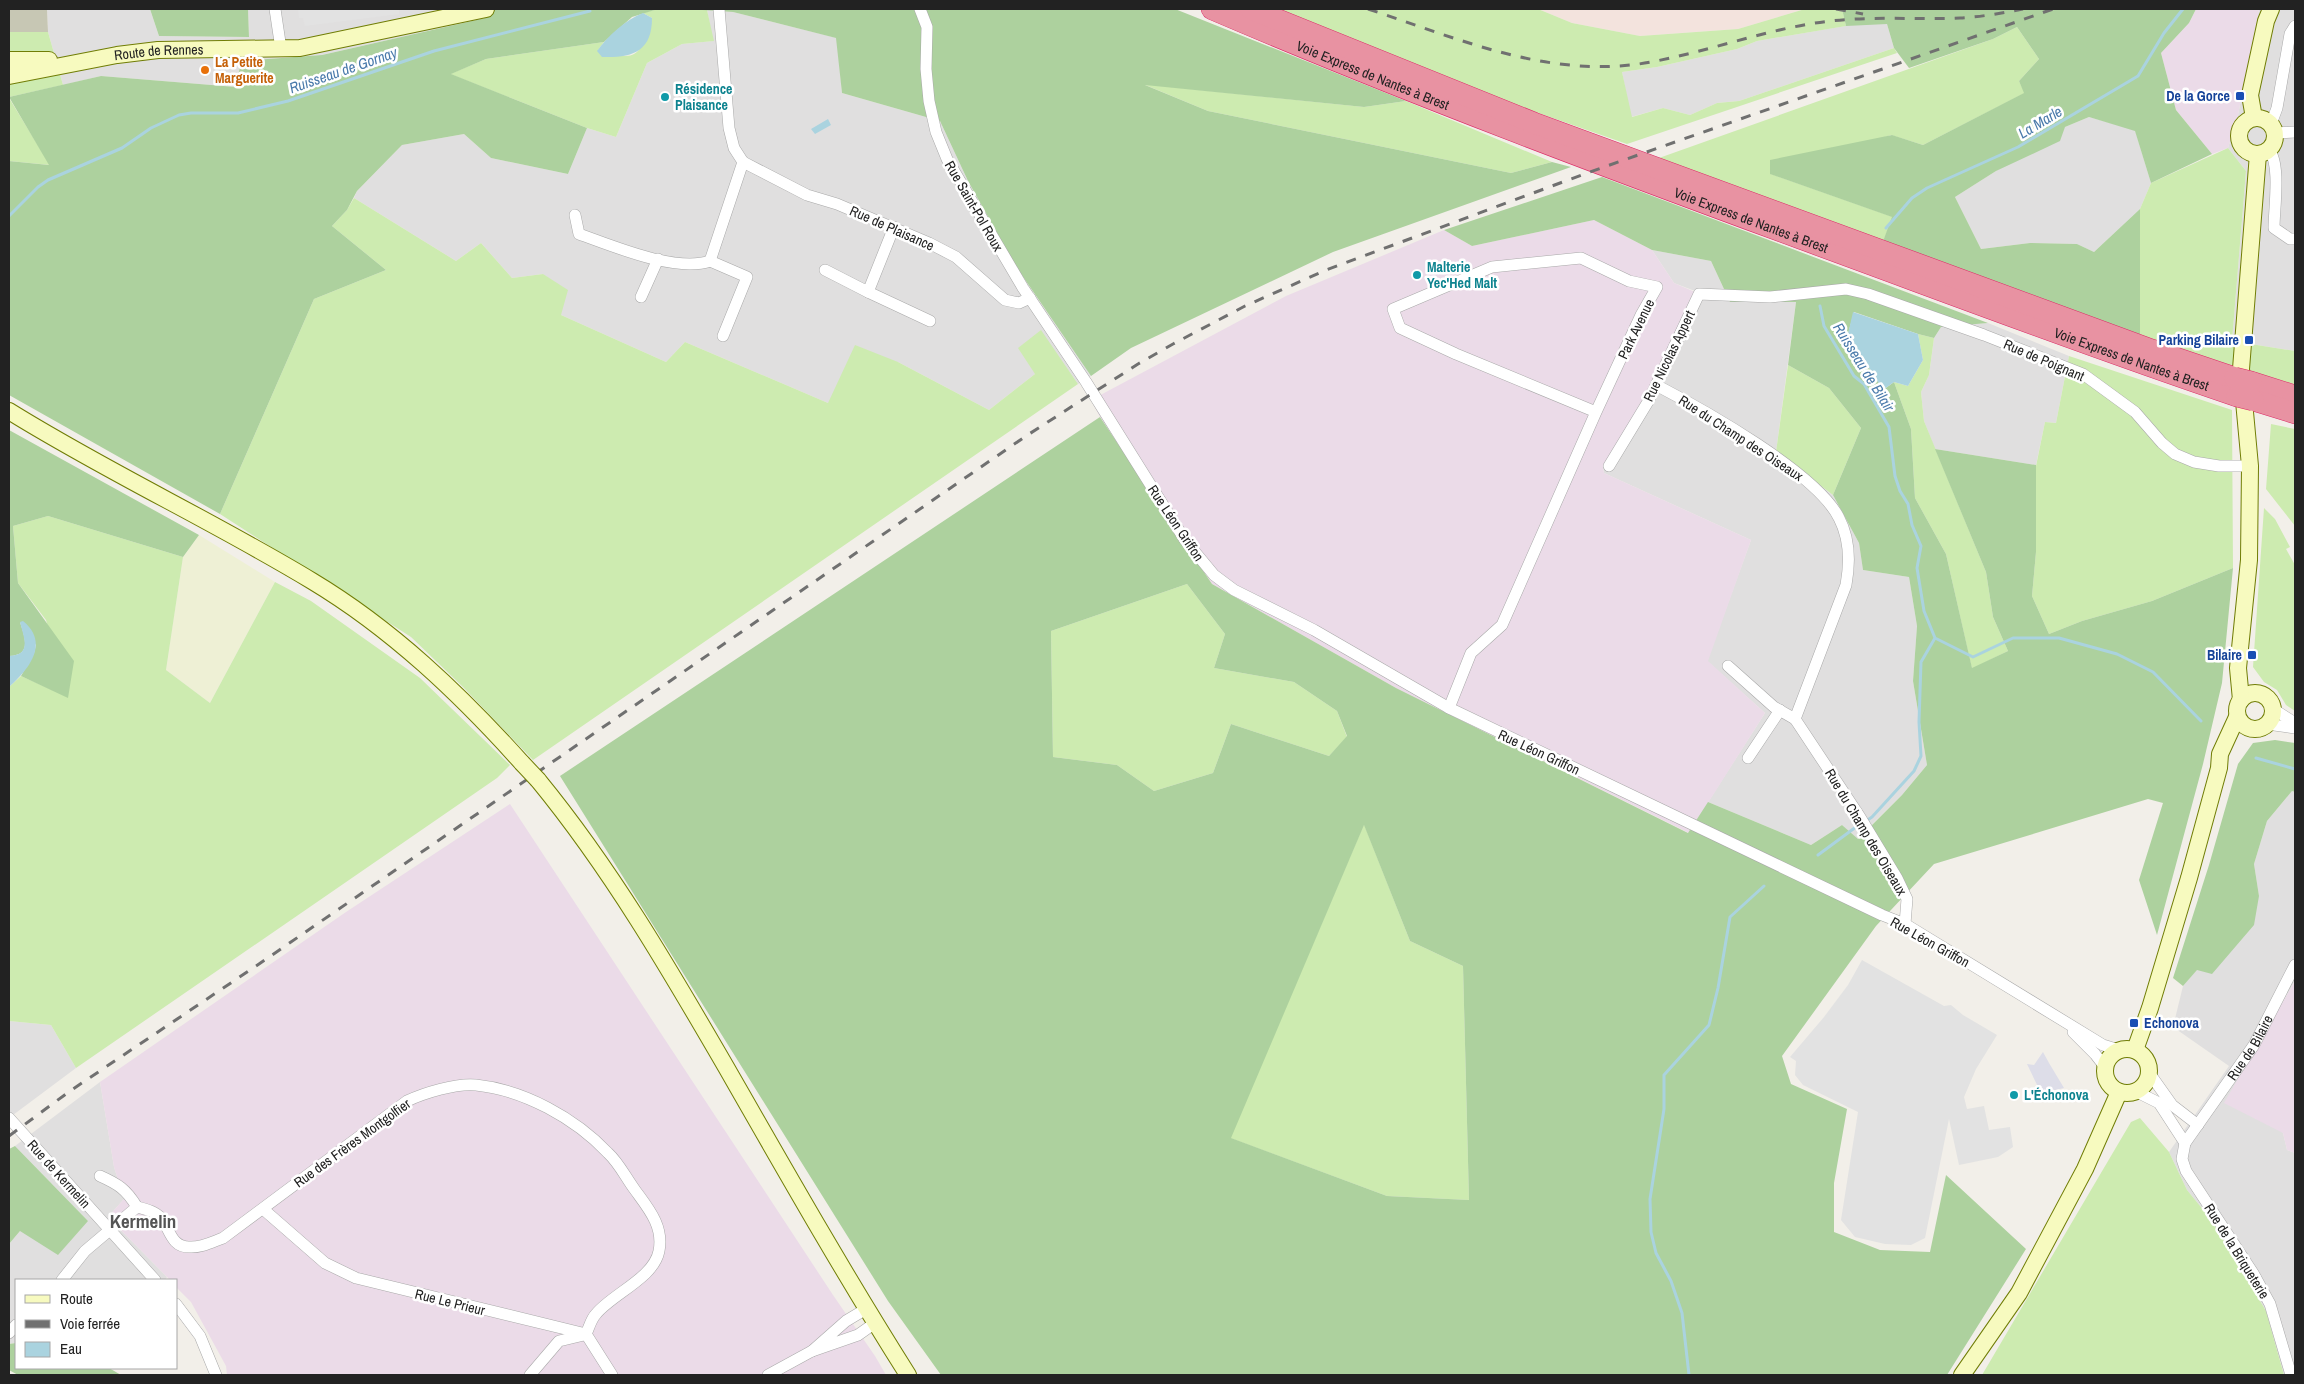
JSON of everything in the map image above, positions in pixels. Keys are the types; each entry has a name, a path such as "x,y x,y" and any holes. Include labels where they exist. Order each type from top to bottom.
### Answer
{"highway":[{"name":"Voie Express de Nantes à Brest","path":"1212,9 1412,92 1541,142 2055,332 2244,389 2295,396"},
{"name":"Voie Express de Nantes à Brest","path":"1251,9 1534,123 2152,350 2295,413"}],"main road":[{"name":"Route de Rennes","path":"9,72 49,60 72,58 86,60 173,49 300,48 486,9"},
{"path":"2254,118 2250,95 2267,13"},
{"path":"2241,700 2238,681 2249,560 2250,466 2242,369 2264,152 2275,142 2274,129 2262,118 2246,121 2240,129 2239,139 2243,148 2249,152 2264,152"},
{"path":"9,411 313,581 397,640 452,688 538,780 594,853 653,943 866,1309 908,1375"},
{"path":"2237,717 2249,729 2259,729 2270,717 2268,699 2259,694 2247,678 2240,661"},
{"path":"2127,1050 2150,1008 2189,878 2219,768 2220,754 2237,717 2237,708 2241,700 2249,694 2259,694"},
{"path":"2219,768 2229,750 2249,729"},
{"path":"2127,1050 2145,1057 2150,1074 2146,1084 2137,1092 2128,1094 2119,1092 2110,1085 2105,1073 2105,1067 2111,1055 2127,1050"},
{"path":"1962,1375 2019,1293 2085,1170 2119,1092"}],"street":[{"path":"275,9 281,49"},
{"path":"710,260 743,162 734,148 729,128 719,9"},
{"name":"Rue Saint-Pol Roux","path":"920,9 927,27 926,69 929,101 936,132 946,159 1030,298 1086,382"},
{"path":"2295,26 2290,34 2274,129 2295,132"},
{"path":"2264,152 2274,155 2276,166 2274,228 2290,239 2295,239"},
{"name":"Rue de Plaisance","path":"743,162 808,195 837,204 894,227 956,257 1005,300 1019,303 1030,298"},
{"path":"575,215 579,234 629,252 658,258 697,265 710,260 747,277 723,336"},
{"path":"868,292 894,227"},
{"path":"641,297 658,258"},
{"name":"Park Avenue","path":"1581,258 1628,281 1657,287 1641,315 1596,412 1456,354 1400,328 1393,309 1492,267 1581,258"},
{"path":"825,270 930,321"},
{"name":"Rue de Poignant","path":"1846,289 1868,294 1927,314 2083,374 2135,412 2162,443 2175,454 2194,462 2219,466 2250,466"},
{"name":"Rue Nicolas Appert","path":"1609,466 1656,386 1699,294 1770,297 1846,289"},
{"name":"Rue Léon Griffon","path":"1086,382 1185,540 1214,575 1234,590 1314,630 1449,708 1882,915 1905,924 2103,1045 2127,1050"},
{"name":"Rue du Champ des Oiseaux","path":"1656,386 1732,430 1796,471 1822,496 1839,518 1848,543 1850,568 1846,585 1795,719"},
{"path":"1449,708 1471,653 1502,625 1596,412"},
{"name":"Rue du Champ des Oiseaux","path":"1728,666 1780,710 1795,719 1860,817 1897,878 1907,899 1905,924"},
{"path":"1748,758 1780,710"},
{"path":"2270,717 2295,723"},
{"path":"2270,717 2295,728"},
{"name":"Rue de Bilaire","path":"2185,1143 2254,1045 2295,965"},
{"name":"Rue Léon Griffon","path":"2059,1018 2095,1054 2105,1067"},
{"path":"2150,1074 2172,1105 2198,1124"},
{"name":"Rue des Frères Montgolfier","path":"136,1207 151,1210 160,1218 177,1244 187,1248 198,1246 223,1238 406,1101 426,1092 475,1084 513,1093 550,1109 587,1133 610,1154 652,1214 661,1234 659,1252 650,1268 595,1314 586,1334"},
{"path":"2137,1092 2159,1104 2185,1143"},
{"name":"Rue de Kermelin","path":"9,1118 154,1279"},
{"name":"Rue de la Briqueterie","path":"2185,1143 2182,1159 2186,1171 2253,1273 2270,1304 2291,1375"},
{"path":"63,1279 85,1251 108,1229 136,1207 128,1192 100,1176"},
{"name":"Rue Le Prieur","path":"263,1209 325,1263 356,1278 586,1334"},
{"path":"178,1307 200,1336 209,1353 216,1375"},
{"path":"812,1351 846,1321 866,1309"},
{"path":"768,1375 812,1351 858,1335 875,1323"},
{"path":"530,1375 559,1341 586,1334 612,1375"}],"shaded area":[{"path":"9,9 47,9 48,32 9,32"},
{"path":"47,9 150,9 159,36 249,37 248,9 483,9 485,18 322,55 241,61 236,87 101,76 63,85 48,32"},
{"path":"298,9 399,9 399,14 305,26 303,18 299,18"},
{"path":"1538,9 1805,9 1738,29 1640,36 1572,23"},
{"path":"2196,9 2259,9 2238,115 2228,148 2212,154 2176,110 2161,53 2189,23"},
{"path":"2259,9 2295,9 2295,351 2232,341 2246,171 2228,148 2238,115"},
{"path":"707,10 733,12 837,38 842,93 940,121 968,181 1015,265 1091,376 1078,384 1040,330 1035,374 989,410 898,362 828,403 685,342 666,362 561,315 543,274 512,278 481,243 456,261 354,198 357,191 402,145 464,134 491,158 568,174 587,128 616,137 647,63 682,44 713,41"},
{"path":"1857,24 1887,24 1894,48 1739,101 1717,103 1690,115 1663,108 1631,117 1622,72 1657,67 1737,49 1757,41"},
{"path":"2089,117 2135,130 2151,183 2140,209 2094,252 2077,244 2030,243 1981,249 1955,197 2065,127"},
{"path":"1594,220 1652,250 1674,283 1695,292 1649,392 1603,467 1604,473 1751,540 1708,661 1765,713 1689,833 1396,688 1212,584 1100,417 1091,400 1286,296 1444,230 1472,246"},
{"path":"1652,250 1711,261 1730,302 1796,302 1776,452 1833,495 1859,543 1863,570 1909,577 1917,626 1913,681 1927,765 1902,795 1857,839 1842,825 1811,845 1708,802 1765,713 1707,661 1751,540 1604,473 1603,467 1649,392 1695,291 1674,283"},
{"path":"1988,323 2069,356 2056,423 2045,422 2036,465 1935,449 1924,421 1921,392 1929,375 1934,338 1941,327"},
{"path":"199,535 275,582 210,703 166,670 183,557"},
{"path":"2292,791 2295,792 2295,981 2239,1078 2283,1133 2287,1150 2295,1153 2295,1375 2284,1375 2266,1311 2214,1223 2187,1190 2169,1152 2229,1066 2173,1027 2183,986 2259,896 2254,864 2267,821"},
{"path":"510,804 886,1375 227,1375 226,1366 191,1302 178,1289 178,1279 169,1279 108,1217 124,1199 114,1167 100,1082 346,912"},
{"path":"1862,960 1944,1006 1951,1005 1963,1015 1997,1035 1976,1069 1964,1097 1967,1109 1984,1106 1989,1130 2010,1127 2013,1147 1998,1157 1959,1165 1949,1119 1925,1238 1911,1245 1885,1244 1855,1237 1841,1220 1858,1112 1803,1085 1795,1075 1796,1061 1790,1057 1848,985"},
{"path":"2295,981 2295,1153 2287,1150 2283,1133 2224,1103"},
{"path":"9,1021 51,1025 76,1068 9,1118"},
{"path":"2043,1052 2064,1088 2038,1094 2037,1090 2039,1089 2027,1064 2034,1065"},
{"path":"100,1082 114,1167 124,1199 108,1217 167,1277 166,1279 15,1279 15,1343 9,1344 9,1244 20,1231 88,1221 15,1146"}],"green space":[{"path":"150,9 248,9 249,37 159,36"},
{"path":"483,9 658,9 632,17 604,42 486,59 451,74 587,128 568,174 491,158 464,134 402,145 357,191 347,210 332,226 386,270 314,299 220,514 9,395 9,161 49,165 9,97 101,76 236,87 241,61 322,55 485,18"},
{"path":"658,9 707,10 714,41 682,44 647,63 616,137 587,128 450,74 486,59 604,42 598,50 630,56 640,48 652,18 643,13"},
{"path":"687,9 1175,9 1406,101 1364,107 1145,85 1208,111 1511,173 1552,162 1571,167 1333,252 1131,348 1091,376 1015,265 968,181 940,121 842,93 836,38 733,12"},
{"path":"1276,9 1538,9 1572,23 1640,36 1738,29 1805,9 1842,9 1846,26 1757,41 1737,49 1657,67 1622,72 1632,117 1663,108 1690,115 1717,103 1739,101 1894,48 1897,53 1627,144 1510,103"},
{"path":"1842,9 2196,9 2189,23 2161,53 2176,110 2212,154 2151,183 2135,131 2089,117 2065,127 2060,141 1996,171 1955,197 1981,249 2030,243 2077,244 2094,252 2140,209 2140,338 1882,244 1892,217 1770,174 1770,160 1892,135 1923,145 2024,93 2019,81 2039,59 2017,27 1993,39 1909,68 1894,48 1887,24 1846,26"},
{"path":"2017,27 2039,59 2019,81 2025,93 1923,145 1891,135 1771,174 1893,217 1882,244 1659,158 1993,39"},
{"path":"9,32 48,32 63,85 9,97"},
{"path":"1143,84 1364,107 1406,101 1552,162 1511,173 1208,111"},
{"path":"9,98 50,165 9,161"},
{"path":"2228,148 2246,171 2232,341 2295,351 2295,388 2140,338 2140,209 2151,183"},
{"path":"1602,177 1988,323 1941,327 1934,338 1854,312 1848,334 1883,390 1894,382 1911,429 1915,498 1946,554 1972,668 2008,651 1993,617 1986,572 1935,449 2036,465 2036,552 2032,596 2049,634 2082,621 2152,601 2233,568 2222,683 2203,764 2157,935 2139,880 2163,803 2148,799 1934,864 1876,926 1782,1056 1791,1084 1847,1109 1834,1183 1834,1232 1880,1250 1930,1252 1946,1175 2026,1249 1947,1375 941,1375 888,1301 560,776 1100,417 1212,584 1396,688 1688,833 1708,802 1811,845 1842,825 1858,839 1902,795 1927,765 1913,681 1917,626 1909,577 1863,570 1859,543 1833,495 1861,428 1829,388 1788,365 1796,302 1730,302 1711,261 1652,250 1594,220 1472,246 1444,230","holes":["1187,584 1225,634 1214,668 1294,682 1337,711 1347,736 1329,756 1231,724 1213,773 1154,791 1117,765 1053,757 1051,631","1364,825 1410,941 1463,966 1469,1200 1387,1196 1231,1138"]},
{"path":"354,198 456,261 481,243 512,278 543,274 568,290 561,315 666,362 685,342 828,403 855,345 898,362 989,410 1035,374 1018,348 1041,330 1078,384 533,760 463,687 411,637 220,514 314,299 386,270 332,226 347,210"},
{"path":"1918,334 1934,338 1929,375 1921,392 1924,421 1986,572 1993,617 2008,651 1972,669 1946,554 1915,498 1911,429 1894,382 1908,386 1923,360"},
{"path":"2069,356 2232,410 2233,568 2152,601 2082,621 2049,634 2032,596 2036,552 2035,471 2045,422 2056,423"},
{"path":"1788,365 1829,388 1861,428 1833,495 1776,452"},
{"path":"2271,424 2295,429 2295,526 2266,489"},
{"path":"9,430 199,535 183,557 48,516 13,526 18,583 74,661 68,698 21,676 34,653 36,645 20,622 25,640 24,649 21,653 9,656"},
{"path":"2264,508 2275,519 2290,547 2286,549 2295,565 2295,711 2286,705 2277,690 2264,682 2253,667"},
{"path":"48,516 183,557 166,670 210,703 275,582 311,601 420,678 510,765 497,778 76,1068 51,1025 9,1021 9,687 21,676 68,697 46,620 18,583 13,526"},
{"path":"1187,584 1225,634 1214,668 1294,682 1337,711 1347,737 1329,756 1231,724 1213,773 1154,791 1117,765 1053,757 1051,631"},
{"path":"2275,740 2295,743 2295,792 2292,791 2267,821 2254,864 2259,896 2254,925 2212,974 2197,970 2183,986 2173,978 2209,865 2238,764 2253,743"},
{"path":"1364,824 1410,941 1463,966 1469,1200 1387,1196 1230,1138"},
{"path":"2140,1118 2169,1152 2187,1190 2214,1223 2266,1311 2284,1375 1982,1375 2131,1122"},
{"path":"15,1146 88,1221 58,1255 20,1231 9,1244 9,1149"},
{"path":"15,1343 15,1369 111,1369 121,1375 18,1375 9,1370 9,1344"}],"water":[{"path":"643,13 652,18 651,29 644,46 631,54 602,57 597,51 607,39 624,24"},
{"path":"828,119 831,125 815,134 811,129"},
{"path":"1853,312 1918,334 1923,360 1908,386 1894,382 1883,390 1848,334"},
{"path":"23,621 31,629 36,647 34,656 29,664 9,687 9,656 21,653 25,645 20,622"}],"waterway":[{"name":"La Marle","path":"1886,228 1912,198 1927,188 2018,147 2138,76 2164,33 2183,9"},
{"name":"Ruisseau de Gornay","path":"9,216 38,187 48,180 122,148 151,128 179,115 191,113 238,113 288,101 434,51 590,11"},
{"name":"Ruisseau de Bilair","path":"1820,306 1824,326 1854,376 1864,384 1889,427 1895,476 1900,491 1908,504 1912,525 1921,546 1917,568 1924,611 1935,638 1973,657 2013,638 2059,638 2117,654 2153,672 2201,721"},
{"path":"1866,821 1872,817 1914,771 1921,756 1919,722 1921,662 1935,638"},
{"name":"Ruisseau de Bilair","path":"2256,758 2295,769"},
{"path":"1818,855 1860,824"},
{"path":"1689,1375 1682,1313 1671,1281 1656,1253 1651,1232 1650,1199 1664,1109 1664,1075 1709,1025 1718,988 1730,917 1764,886"}],"railway":[{"path":"1368,9 1468,43 1501,52 1535,60 1603,67 1663,60 1807,24 1863,19 1960,18 2023,9"},
{"path":"1836,9 1863,14"},
{"path":"9,1136 70,1091 259,964 1026,436 1138,364 1173,344 1245,306 1326,270 1587,173 2053,9"}],"place":[{"name":"La Petite Marguerite","path":"205,70"},
{"name":"De la Gorce","path":"2240,96"},
{"name":"Résidence Plaisance","path":"665,97"},
{"name":"Malterie Yec'Hed Malt","path":"1417,275"},
{"name":"Parking Bilaire","path":"2249,340"},
{"name":"Bilaire","path":"2252,655"},
{"name":"Echonova","path":"2134,1023"},
{"name":"L'Échonova","path":"2014,1095"}],"district":[{"name":"Kermelin","path":"143,1221"}]}
